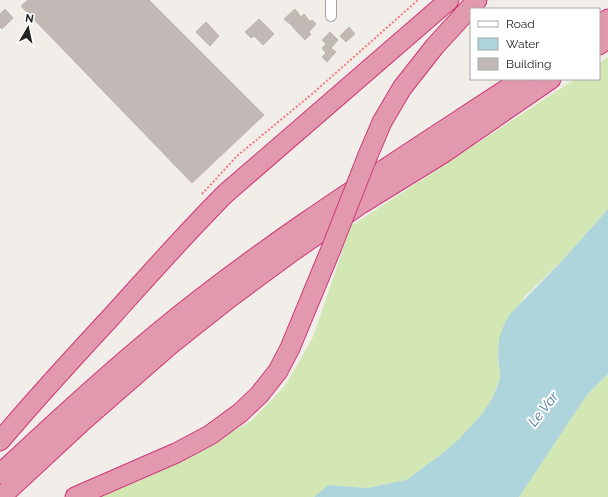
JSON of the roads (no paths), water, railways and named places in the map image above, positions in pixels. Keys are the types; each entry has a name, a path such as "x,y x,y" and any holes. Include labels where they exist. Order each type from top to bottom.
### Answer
{"highway":[{"path":"0,441 34,401 199,219 226,193 449,0"},
{"path":"75,497 176,453 210,435 240,414 259,395 278,371 290,348 382,122 402,88 435,46 477,0"},
{"path":"600,25 608,19"},
{"path":"600,44 608,38"},
{"path":"0,474 65,413 142,346 220,285 362,184 520,80"},
{"path":"1,497 84,420 170,345 228,299 288,254 361,204 442,154 550,80"}],"street":[{"path":"331,0 331,16"}],"water":[{"name":"Le Var","path":"608,209 608,374 586,396 519,497 314,497 328,485 367,488 406,480 439,456 459,439 482,414 492,399 497,387 500,378 498,353 499,339 509,315 561,262"}]}
